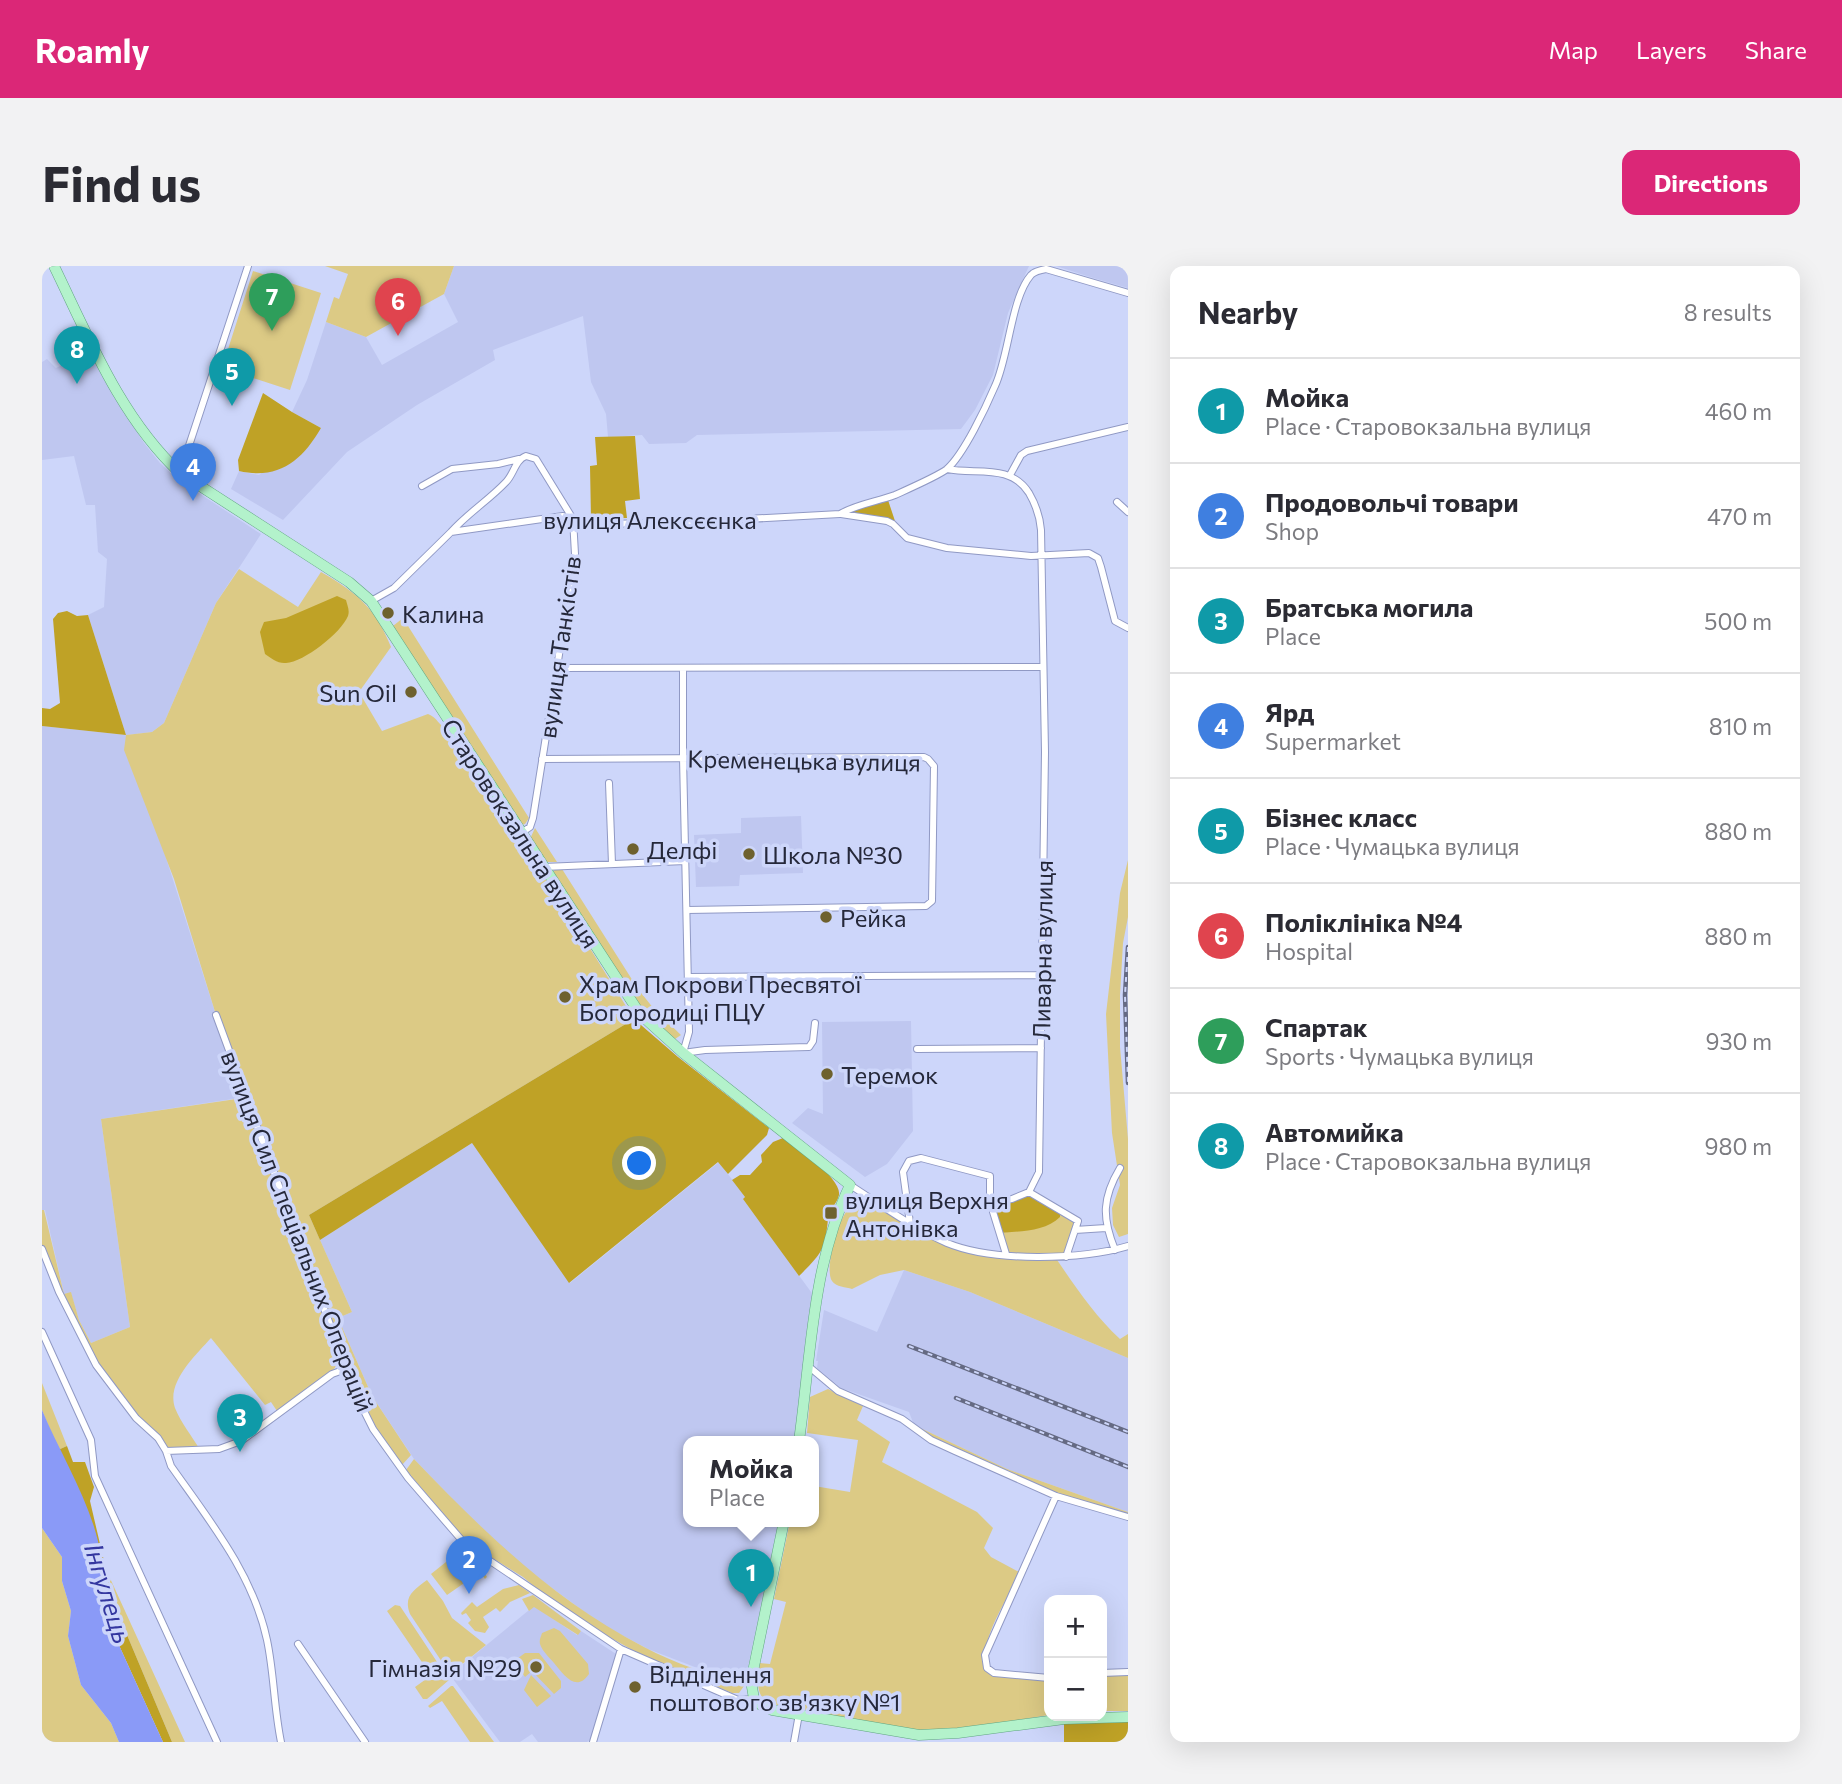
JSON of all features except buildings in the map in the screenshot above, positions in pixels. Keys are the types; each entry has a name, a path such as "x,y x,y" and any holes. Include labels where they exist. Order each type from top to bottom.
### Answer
{"main road":[{"name":"Старовокзальна вулиця","path":"54,266 108,375 156,448 180,473 338,574 371,601 640,1014 683,1053 850,1185"},
{"path":"800,1436 817,1297 829,1243 850,1185"},
{"path":"754,1699 751,1681 753,1669 783,1527"},
{"name":"вулиця Сил Спеціальних Операцій","path":"754,1699 772,1710 919,1735 956,1738 1064,1719 1128,1717"}],"street":[{"path":"180,473 248,266"},
{"path":"1128,293 1046,269 1038,270 1032,275 1015,311 996,385 968,440 947,469 1010,475 1021,455 1027,451 1116,430 1128,430"},
{"name":"вулиця Танкістів","path":"519,459 526,456 536,459 573,519 575,554 533,818 530,827 522,833"},
{"path":"422,486 452,469 519,459"},
{"path":"371,601 394,588 463,519 507,481 519,459"},
{"name":"вулиця Алексєєнка","path":"451,532 563,516 588,524 674,523 840,514 864,503 897,494 947,469"},
{"name":"Ливарна вулиця","path":"1010,475 1023,485 1037,509 1041,523 1045,766 1039,1172 1029,1192"},
{"path":"1117,502 1128,512"},
{"path":"840,514 887,521 907,537 947,548 1041,556 1048,553 1089,553 1098,558 1115,621 1128,628"},
{"path":"557,668 1042,667"},
{"path":"683,668 690,1032 683,1053 809,1047 813,1041 815,1023"},
{"name":"Кременецька вулиця","path":"542,759 924,757 934,766 932,901 926,906 687,910"},
{"path":"609,783 612,864"},
{"path":"544,867 685,862"},
{"path":"689,977 1042,975"},
{"name":"вулиця Сил Спеціальних Операцій","path":"216,1016 346,1369 373,1429 408,1478 465,1544 621,1649 738,1700 754,1699"},
{"path":"917,1049 1041,1048"},
{"path":"910,1223 903,1172 907,1163 915,1158 990,1176 990,1202 1006,1254"},
{"path":"1115,1250 1106,1228 1105,1208 1111,1183 1120,1168"},
{"path":"850,1185 910,1223 965,1248 1006,1254 1066,1257 1128,1246"},
{"path":"990,1202 1012,1199 1029,1192 1074,1218 1078,1221 1066,1257"},
{"path":"1075,1230 1106,1228"},
{"path":"42,1249 59,1292 96,1364 136,1418 158,1438 171,1466 244,1575 267,1641 281,1742"},
{"path":"42,1332 91,1440 95,1476 217,1742"},
{"path":"807,1366 838,1391 902,1419 931,1440 1056,1496 1128,1517"},
{"path":"166,1451 219,1449 241,1441 332,1374 346,1369"},
{"path":"1044,1678 994,1673 987,1668 985,1659 1003,1610 1023,1574 1056,1496"},
{"path":"298,1644 365,1742"},
{"path":"593,1742 621,1649"},
{"path":"1107,1673 1128,1672"},
{"path":"794,1742 799,1714"}],"shaded area":[{"path":"325,266 454,266 444,294 366,337 326,322 334,297 339,299 348,274"},
{"path":"454,266 1029,266 1008,313 993,375 975,410 961,429 697,435 686,443 649,444 642,435 608,437 606,414 591,382 583,316 493,350 495,360 417,405 347,452 283,520 231,489 239,471 259,475 321,428 292,412 307,380 326,322 366,337 382,365 458,322 444,294"},
{"path":"1056,266 1128,266 1128,288 1090,277"},
{"path":"253,271 321,293 290,390 222,368"},
{"path":"90,352 144,443 160,463 176,478 261,534 216,603 164,723 152,732 127,735 216,1015 246,1097 101,1119 130,1327 91,1343 79,1320 71,1293 64,1294 45,1210 42,1210 42,726 126,735 88,615 104,607 107,559 98,552 95,505 86,505 74,456 42,460 42,362 47,359 56,368"},
{"path":"263,393 321,428 306,450 288,465 266,473 239,471 238,460"},
{"path":"635,436 640,499 625,501 627,518 591,519 590,466 597,465 595,437"},
{"path":"888,500 895,521 877,516 851,514 850,510"},
{"path":"239,569 298,607 321,572 355,594 371,611 391,647 359,692 382,731 428,714 448,730 553,889 634,1019 309,1215 352,1312 338,1318 372,1396 411,1455 402,1465 375,1427 358,1394 216,1015 174,879 124,750 126,735 152,732 164,723 216,603"},
{"path":"337,596 346,600 348,616 321,646 302,658 286,663 277,662 265,654 260,632 264,622 286,618"},
{"path":"67,611 77,616 88,615 126,735 42,726 42,708 50,709 60,703 53,619 58,613"},
{"path":"403,618 529,818 525,824 522,825 393,626"},
{"name":"Школа №30","path":"801,816 803,873 740,875 739,886 696,887 694,835 741,833 741,818"},
{"path":"535,828 557,862 546,862 530,839"},
{"path":"1128,860 1128,917 1123,943 1120,1047 1128,1139 1128,1234 1119,1237 1113,1225 1112,1208 1120,1185 1112,1133 1106,1014 1120,893"},
{"path":"555,869 562,869 638,989 681,1035 675,1039 671,1038 647,1017 553,873"},
{"path":"634,1019 769,1128 767,1135 728,1174 718,1162 569,1283 472,1143 320,1240 309,1215"},
{"path":"911,1021 913,1131 887,1164 865,1177 792,1123 808,1108 823,1114 822,1022"},
{"path":"243,1098 339,1361 334,1369 277,1411 271,1402 265,1405 211,1338 178,1379 173,1398 177,1414 200,1450 166,1451 136,1418 96,1365 42,1249 42,1210 64,1294 71,1292 79,1320 91,1343 130,1327 101,1119"},
{"path":"783,1138 826,1172 838,1188 839,1195 829,1215 821,1251 799,1276 732,1180 740,1175 750,1175 762,1162 761,1155 773,1142"},
{"path":"472,1143 570,1283 719,1162 814,1296 797,1436 683,1436 683,1527 778,1527 744,1686 648,1649 601,1624 522,1566 414,1459 372,1396 338,1318 352,1312 320,1240"},
{"path":"1029,1192 1060,1209 1060,1217 1040,1228 1000,1233 990,1202"},
{"path":"859,1202 866,1202 947,1243 1006,1254 1000,1233 1042,1227 1060,1209 1078,1221 1066,1257 1055,1257 1085,1300 1111,1330 1120,1339 1128,1334 1128,1358 970,1292 904,1270 880,1275 852,1289 836,1284 832,1281 830,1267 836,1236 847,1210"},
{"path":"904,1270 970,1292 1128,1358 1128,1512 1007,1469 914,1425 909,1412 841,1388 817,1368 824,1310 877,1332"},
{"path":"42,1383 67,1446 58,1450 42,1410"},
{"path":"828,1389 863,1406 857,1420 890,1442 882,1462 977,1512 993,1528 984,1548 991,1557 1021,1573 991,1632 985,1669 1044,1679 1044,1716 957,1730 919,1731 770,1704 761,1696 758,1686 760,1663 770,1664 786,1602 774,1599 789,1527 819,1527 819,1487 850,1492 858,1440 807,1433 810,1397"},
{"path":"914,1425 1007,1469 1128,1512 1128,1515 989,1467 937,1441"},
{"path":"67,1446 73,1462 85,1462 94,1487 90,1501 114,1604 172,1742 163,1742 98,1599 98,1586 58,1450"},
{"path":"414,1459 494,1539 580,1608 656,1653 744,1686 739,1693 732,1693 645,1657 602,1633 523,1577 467,1542 406,1470"},
{"path":"42,1528 62,1557 62,1581 71,1611 68,1636 81,1685 111,1723 119,1742 42,1742"},
{"path":"468,1549 482,1559 483,1571 487,1577 485,1579 480,1572 447,1595 431,1574 461,1550"},
{"path":"109,1576 185,1742 172,1742 114,1604"},
{"path":"427,1580 452,1618 486,1645 450,1674 408,1608 411,1594"},
{"path":"519,1585 530,1593 510,1602 500,1612 496,1608 483,1617 489,1627 485,1633 475,1631 468,1623 471,1620 466,1613 462,1615 472,1602 477,1607 503,1589"},
{"path":"533,1595 581,1631 578,1635 534,1607 529,1611 522,1599"},
{"path":"395,1605 400,1606 449,1680 427,1699 423,1699 415,1687 429,1677 426,1668 387,1611"},
{"name":"Гімназія №29","path":"534,1606 577,1635 581,1631 616,1654 592,1738 587,1742 538,1742 532,1734 520,1742 500,1742 450,1675"},
{"path":"554,1628 560,1631 588,1664 589,1674 579,1682 566,1677 541,1647 542,1633"},
{"path":"525,1653 539,1653 561,1681 561,1688 554,1694 532,1671 525,1677 514,1661"},
{"path":"1107,1674 1128,1674 1128,1711 1107,1711"},
{"path":"531,1675 551,1696 537,1707 524,1690"},
{"path":"451,1686 494,1742 470,1742 442,1701 430,1708 428,1706"},
{"path":"1128,1717 1128,1742 1064,1742 1064,1721 1107,1721 1107,1718"}],"water":[{"path":"42,1410 84,1500 97,1537 102,1562 98,1599 163,1742 119,1742 111,1723 81,1685 68,1636 71,1611 62,1581 62,1557 42,1528"}],"railway":[{"path":"1128,947 1125,995 1128,1083"},
{"path":"909,1346 1128,1432"},
{"path":"956,1398 1128,1467"}],"place":[{"name":"Спартак","path":"272,331"},
{"name":"Поліклініка №4","path":"398,336"},
{"name":"Автомийка","path":"77,384"},
{"name":"Бізнес класс","path":"232,406"},
{"name":"Ярд","path":"193,501"},
{"name":"Калина","path":"388,613"},
{"name":"Sun Oil","path":"411,692"},
{"name":"Делфі","path":"633,849"},
{"name":"Школа №30","path":"749,854"},
{"name":"Рейка","path":"826,917"},
{"name":"Храм Покрови Пресвятої Богородиці ПЦУ","path":"565,997"},
{"name":"Теремок","path":"827,1074"},
{"name":"вулиця Верхня Антонівка","path":"831,1213"},
{"name":"Братська могила","path":"240,1452"},
{"name":"Продовольчі товари","path":"469,1594"},
{"name":"Мойка","path":"751,1607"},
{"name":"Гімназія №29","path":"536,1667"},
{"name":"Відділення поштового зв'язку №1","path":"635,1687"}],"water label":[{"name":"Інгулець","path":"109,1593"}]}
